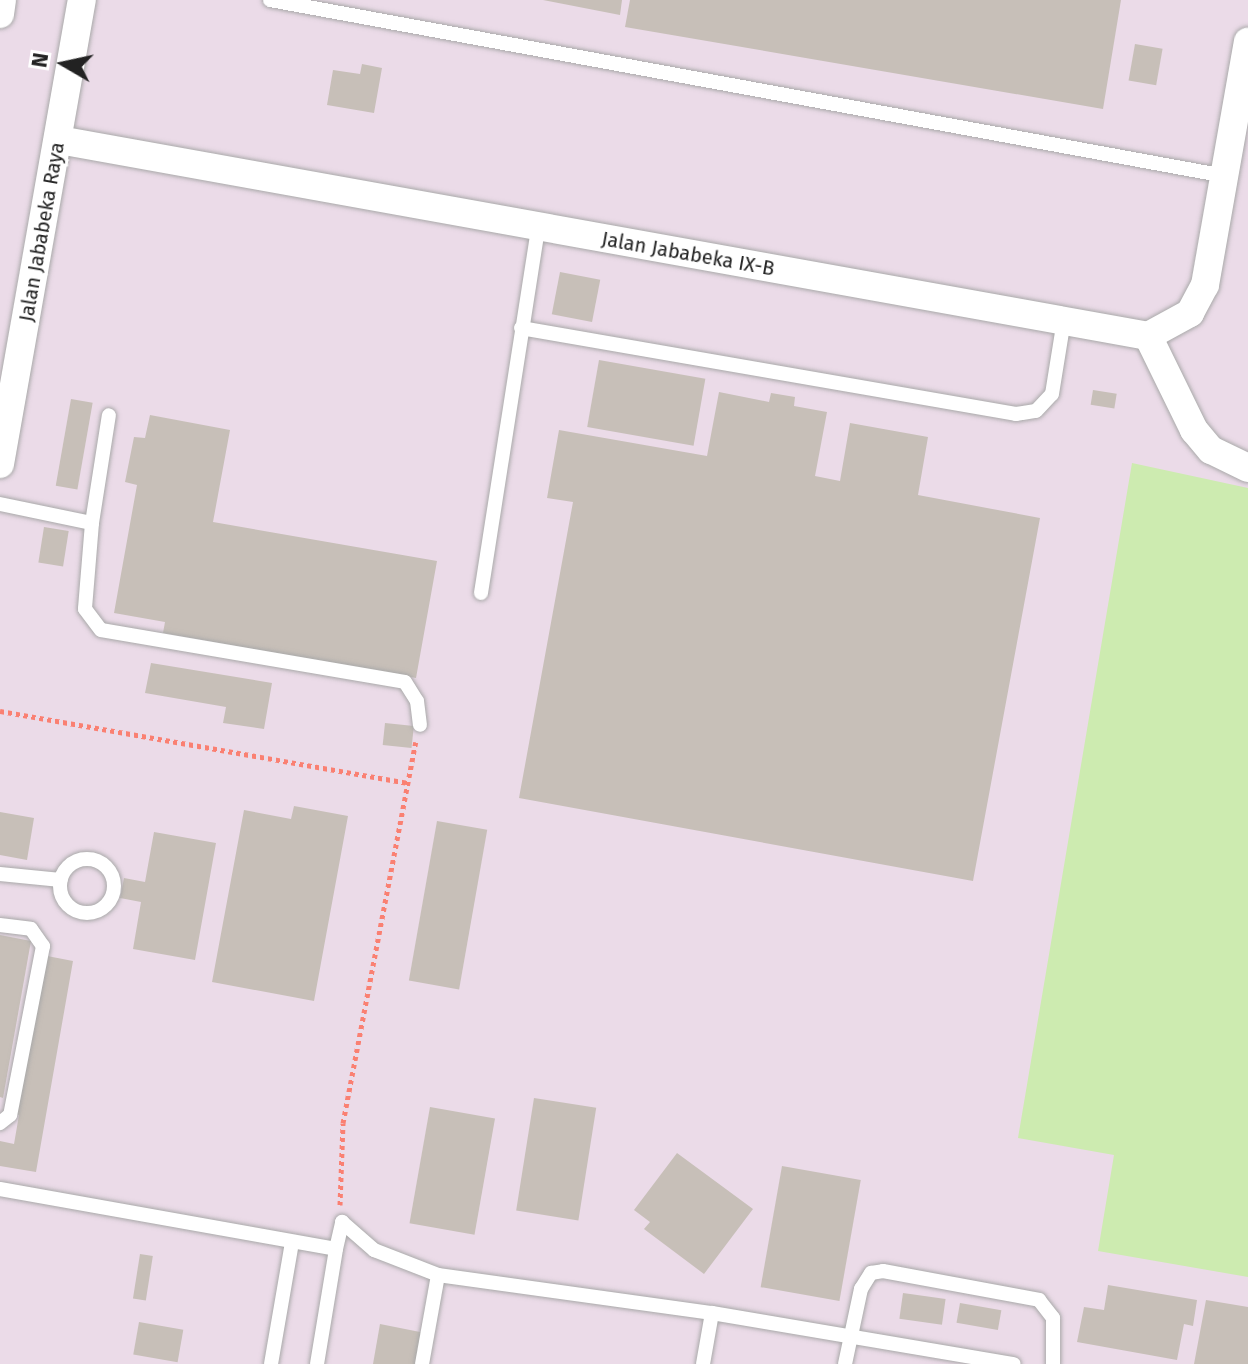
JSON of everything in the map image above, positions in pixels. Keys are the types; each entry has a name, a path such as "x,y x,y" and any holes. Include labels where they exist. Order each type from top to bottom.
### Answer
{"street":[{"path":"0,14 2,0"},
{"name":"Jalan Jababeka Raya","path":"0,464 82,0"},
{"path":"1248,42 1212,255 1197,302 1177,324 1148,336 1194,430 1211,450 1248,468"},
{"name":"Jalan Jababeka IX-B","path":"59,140 1148,336"}],"lane":[{"path":"270,0 1225,176"},
{"path":"481,593 538,227"},
{"path":"521,328 1016,414 1036,411 1052,394 1064,320"},
{"path":"109,415 92,523 85,609 101,630 405,682 421,710 420,725"},
{"path":"0,504 92,523"},
{"path":"0,874 61,880"},
{"path":"0,925 35,931 43,946 10,1115 0,1123"},
{"path":"0,1189 336,1249"},
{"path":"317,1364 342,1222 374,1250 438,1275 712,1313 1014,1364"},
{"path":"271,1364 292,1242"},
{"path":"845,1364 861,1289 868,1276 883,1271 1039,1300 1053,1318 1053,1364"},
{"path":"422,1364 438,1275"},
{"path":"703,1364 712,1313"}],"path":[{"path":"0,711 410,783"},
{"path":"342,1222 343,1123 420,725"}],"shaded area":[{"path":"0,0 1248,0 1248,1364 0,1364"}],"green space":[{"path":"1132,463 1248,488 1248,1277 1098,1251 1114,1155 1018,1138"}],"building":[{"path":"543,0 622,0 620,15"},
{"path":"630,0 1121,0 1103,109 625,27"},
{"path":"1135,44 1163,49 1156,85 1129,80"},
{"path":"362,64 382,68 374,113 327,105 333,70 360,74"},
{"path":"560,272 600,280 592,322 552,314"},
{"path":"599,360 705,379 694,446 587,427"},
{"path":"1093,390 1117,394 1114,409 1091,405"},
{"path":"719,392 769,402 771,393 795,397 794,406 827,412 815,476 840,481 850,423 928,437 918,495 1040,518 973,881 519,798 573,502 547,498 559,430 707,456"},
{"path":"71,399 93,403 77,489 56,486"},
{"path":"150,415 230,430 213,522 437,561 416,678 163,633 165,622 114,613 137,485 125,482 134,437 145,438"},
{"path":"44,527 69,531 63,566 38,563"},
{"path":"151,663 272,683 264,729 223,723 226,707 145,693"},
{"path":"385,723 414,726 412,748 383,745"},
{"path":"294,806 348,816 314,1001 212,982 244,810 291,819"},
{"path":"0,812 34,818 27,860 0,855"},
{"path":"437,821 487,830 459,989 409,981"},
{"path":"154,832 216,843 195,960 133,949 141,902 120,898 124,878 145,882"},
{"path":"0,935 31,941 3,1098 0,1097"},
{"path":"42,955 73,961 36,1172 0,1166 0,1141 14,1144 19,1115 14,1114"},
{"path":"534,1098 596,1108 578,1220 516,1211"},
{"path":"430,1107 495,1118 475,1235 410,1223"},
{"path":"677,1153 753,1209 704,1274 644,1229 650,1222 634,1210"},
{"path":"782,1166 861,1180 839,1301 761,1287"},
{"path":"140,1254 153,1256 146,1300 133,1298"},
{"path":"1108,1285 1197,1300 1193,1326 1184,1324 1177,1360 1077,1342 1084,1307 1104,1310"},
{"path":"903,1293 946,1299 942,1325 899,1319"},
{"path":"1206,1300 1248,1307 1248,1364 1194,1364"},
{"path":"960,1303 1001,1310 998,1330 957,1323"},
{"path":"139,1322 183,1330 178,1362 133,1354"},
{"path":"380,1324 425,1333 418,1364 373,1364"}]}
